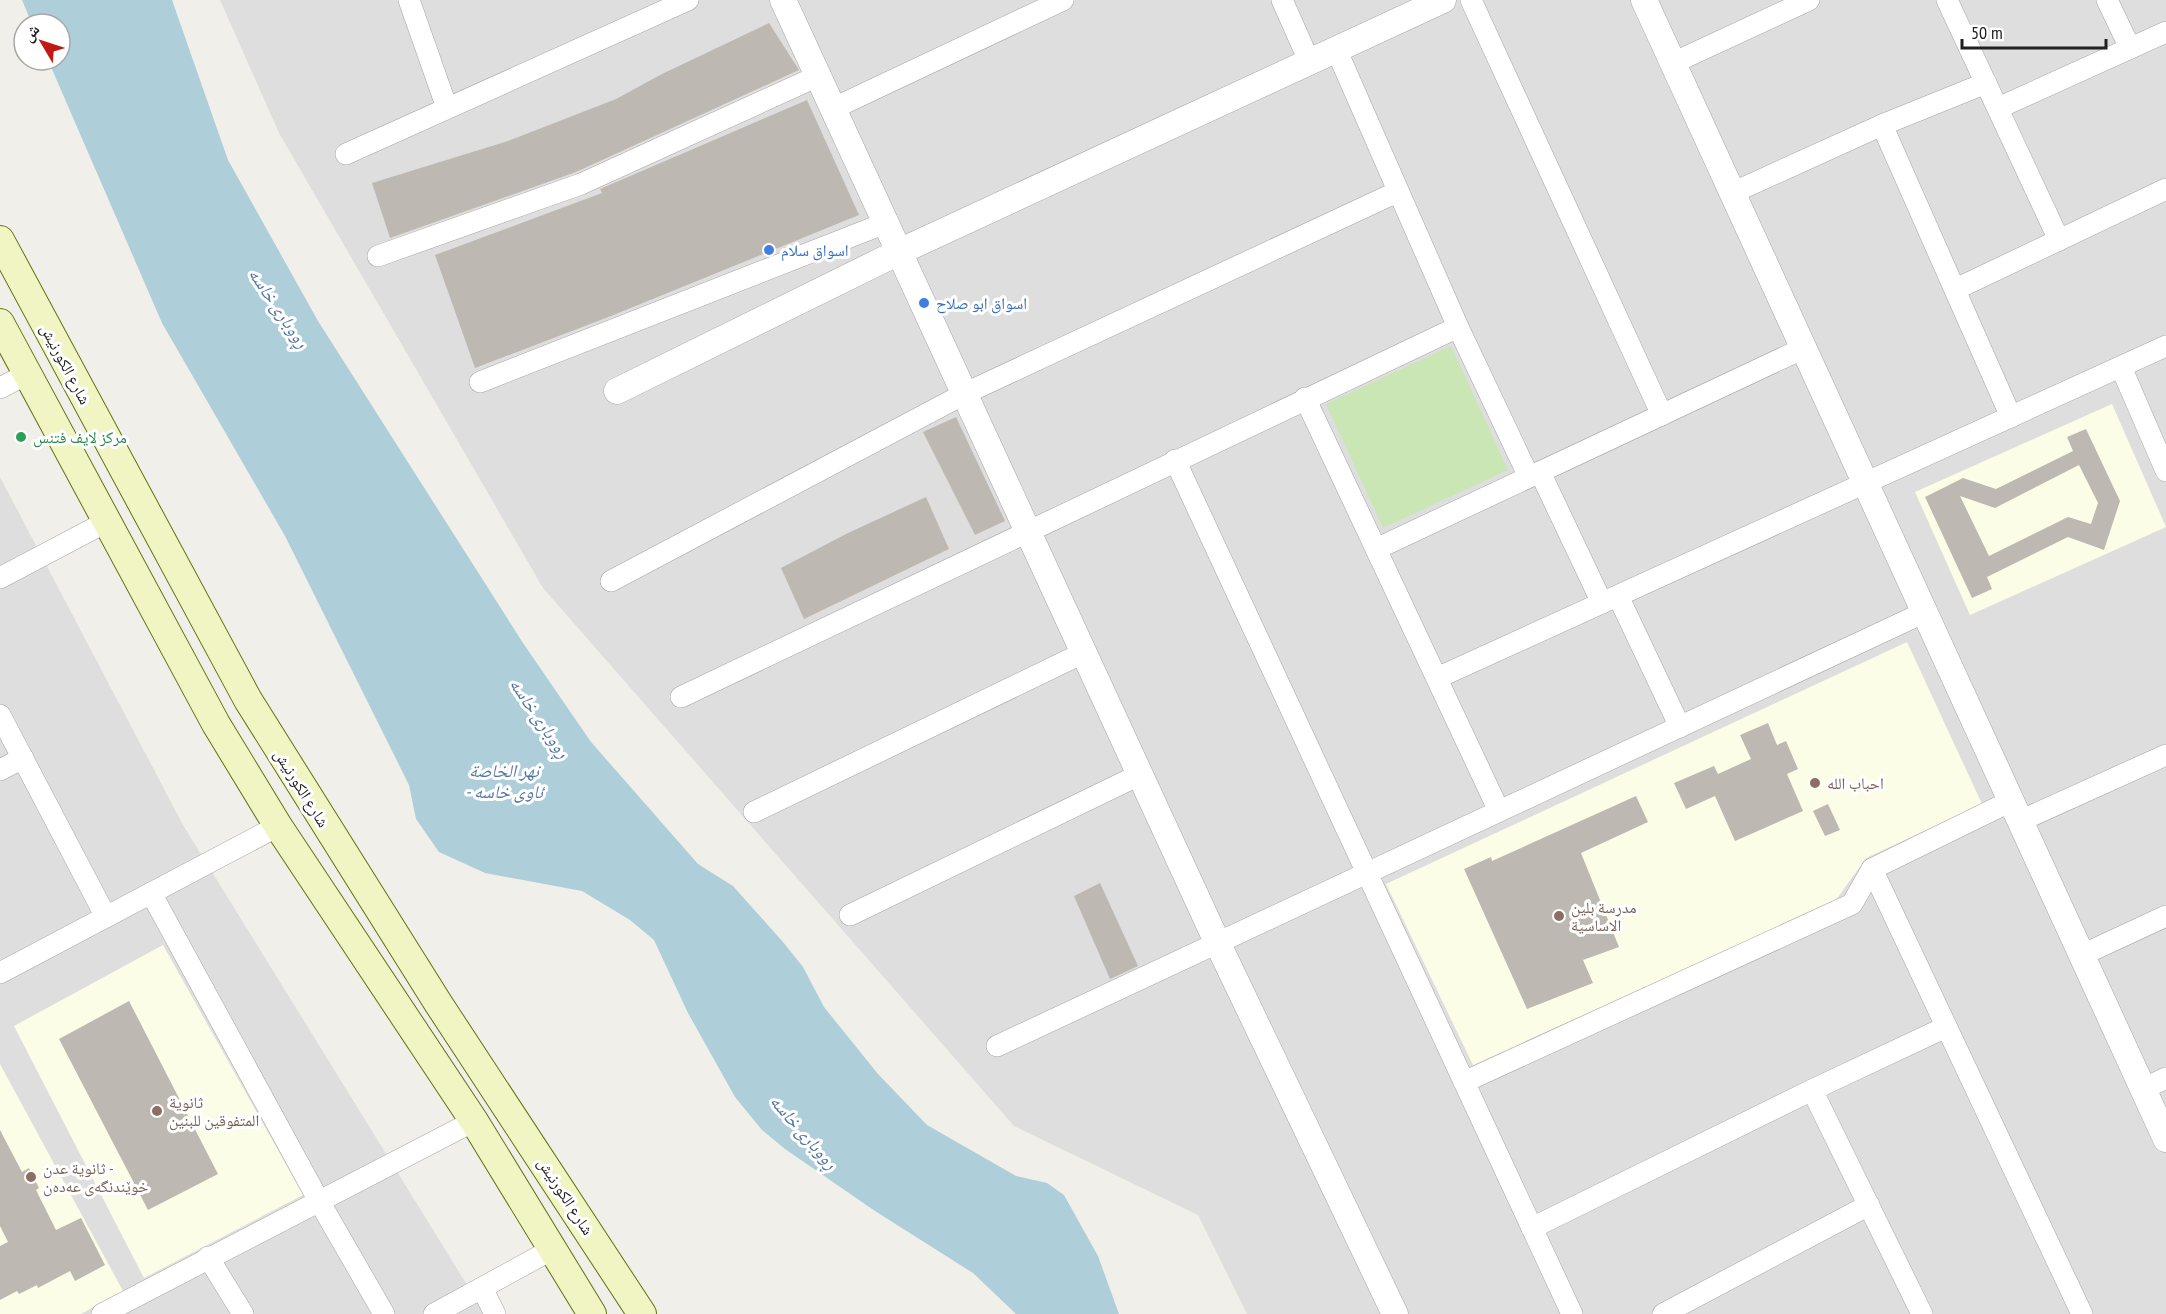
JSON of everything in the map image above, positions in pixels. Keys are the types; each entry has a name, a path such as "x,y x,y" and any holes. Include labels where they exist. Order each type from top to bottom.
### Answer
{"main road":[{"name":"شارع الكورنيش","path":"0,240 254,709 432,993 642,1314"},
{"path":"0,323 216,724 278,826 474,1121 592,1314"}],"street":[{"path":"409,0 447,108"},
{"path":"346,154 688,0"},
{"path":"783,0 832,109 888,222 1139,775 1395,1314"},
{"path":"832,109 1063,0"},
{"path":"1282,0 1310,63"},
{"path":"617,391 901,251 1443,0"},
{"path":"1471,0 1662,415"},
{"path":"1644,0 2166,1139"},
{"path":"1673,63 1809,0"},
{"path":"1947,0 2059,240"},
{"path":"2107,0 2130,48"},
{"path":"1998,108 2166,32"},
{"path":"1336,49 1396,192 1458,327 1534,475 1610,600 1680,726"},
{"path":"378,256 581,184 818,76"},
{"path":"1732,193 1882,125 1986,83"},
{"path":"1882,125 2011,417"},
{"path":"1956,289 2166,189"},
{"path":"611,581 966,393 1396,192"},
{"path":"480,382 888,222"},
{"path":"681,697 1458,327"},
{"path":"1437,678 2166,346"},
{"path":"1376,549 1804,348"},
{"path":"2121,367 2166,471"},
{"path":"0,388 27,374"},
{"path":"1305,398 1499,811"},
{"path":"1175,460 1572,1314"},
{"path":"0,578 106,522"},
{"path":"997,1046 1925,612"},
{"path":"753,812 1083,653"},
{"path":"0,715 106,916"},
{"path":"1464,1082 1852,904 1872,869 2015,811 2166,755"},
{"path":"0,770 22,758"},
{"path":"850,915 1139,775"},
{"path":"0,973 278,826"},
{"path":"1872,869 2082,1314"},
{"path":"151,892 319,1201 384,1314"},
{"path":"2082,955 2166,916"},
{"path":"1532,1228 1812,1090 1946,1027"},
{"path":"2143,1089 2166,1078"},
{"path":"1812,1090 1922,1314"},
{"path":"102,1314 474,1121"},
{"path":"1663,1314 1869,1205"},
{"path":"434,1314 551,1250"},
{"path":"208,1257 243,1314"},
{"path":"482,1288 495,1314"}],"shaded area":[{"path":"220,0 2166,0 2166,1314 1247,1314 1198,1215 1014,1126 543,588 279,133"},
{"path":"2112,404 2166,527 1970,615 1915,492"},
{"path":"0,477 183,825 485,1314 0,1314"},
{"path":"1907,642 1982,804 1866,858 1836,900 1473,1065 1386,884"},
{"name":"ثانوية المتفوقين للبنين","path":"163,945 303,1195 144,1278 14,1026"},
{"name":"ثانوية عدن - خوێندنگەی عەدەن","path":"0,1064 123,1291 81,1314 0,1314"}],"green space":[{"path":"1451,346 1508,470 1383,528 1326,404"}],"water":[{"name":"نهر الخاصة - ئاوی خاسە","path":"22,0 172,0 228,160 318,321 523,643 591,742 698,864 733,886 783,942 803,967 824,1007 878,1074 927,1125 1016,1176 1047,1183 1064,1195 1098,1256 1119,1314 1016,1314 973,1273 875,1211 785,1149 762,1130 735,1097 688,1013 654,940 630,920 582,891 485,873 439,852 416,819 409,785 285,536 162,323 53,72 72,72 72,12 27,12"}],"building":[{"path":"769,23 799,70 576,172 390,238 372,183 508,141 616,99 662,74"},
{"path":"807,100 859,215 611,316 475,368 435,255 602,193 600,189"},
{"path":"956,417 1005,521 975,535 923,432"},
{"path":"2086,429 2120,501 2104,550 2068,537 1987,577 1992,589 1972,598 1925,497 1963,478 1996,489 2073,451 2067,437","holes":["2079,465 2098,503 2091,524 2068,517 1989,556 1960,496 1995,508"]},
{"path":"926,497 949,549 804,619 781,568 848,533"},
{"path":"1768,723 1777,745 1786,741 1798,769 1787,774 1803,811 1735,841 1715,796 1686,809 1674,783 1714,766 1718,774 1751,759 1740,735"},
{"path":"1636,796 1648,822 1581,853 1619,947 1583,960 1593,983 1527,1009 1464,869 1491,857 1492,861"},
{"path":"1828,804 1840,830 1825,836 1813,811"},
{"path":"1100,883 1138,966 1110,979 1074,896"},
{"path":"129,1001 218,1174 148,1210 59,1039"},
{"path":"0,1130 22,1172 29,1168 39,1188 36,1190 56,1230 81,1218 105,1265 75,1281 70,1271 38,1288 37,1285 19,1294 17,1291 0,1300 0,1246 8,1242 0,1226"}],"place":[{"name":"اسواق سلام","path":"769,250"},
{"name":"اسواق ابو صلاح","path":"924,303"},
{"name":"مركز لايف فتنس","path":"21,437"},
{"name":"احباب الله","path":"1815,783"},
{"name":"مدرسة بلين الاساسية","path":"1559,916"},
{"name":"ثانوية المتفوقين للبنين","path":"157,1111"},
{"name":"ثانوية عدن - خوێندنگەی عەدەن","path":"31,1177"}],"water label":[{"name":"ڕووباری خاسە","path":"279,308"},
{"name":"ڕووباری خاسە","path":"540,718"},
{"name":"ڕووباری خاسە","path":"804,1132"}]}
